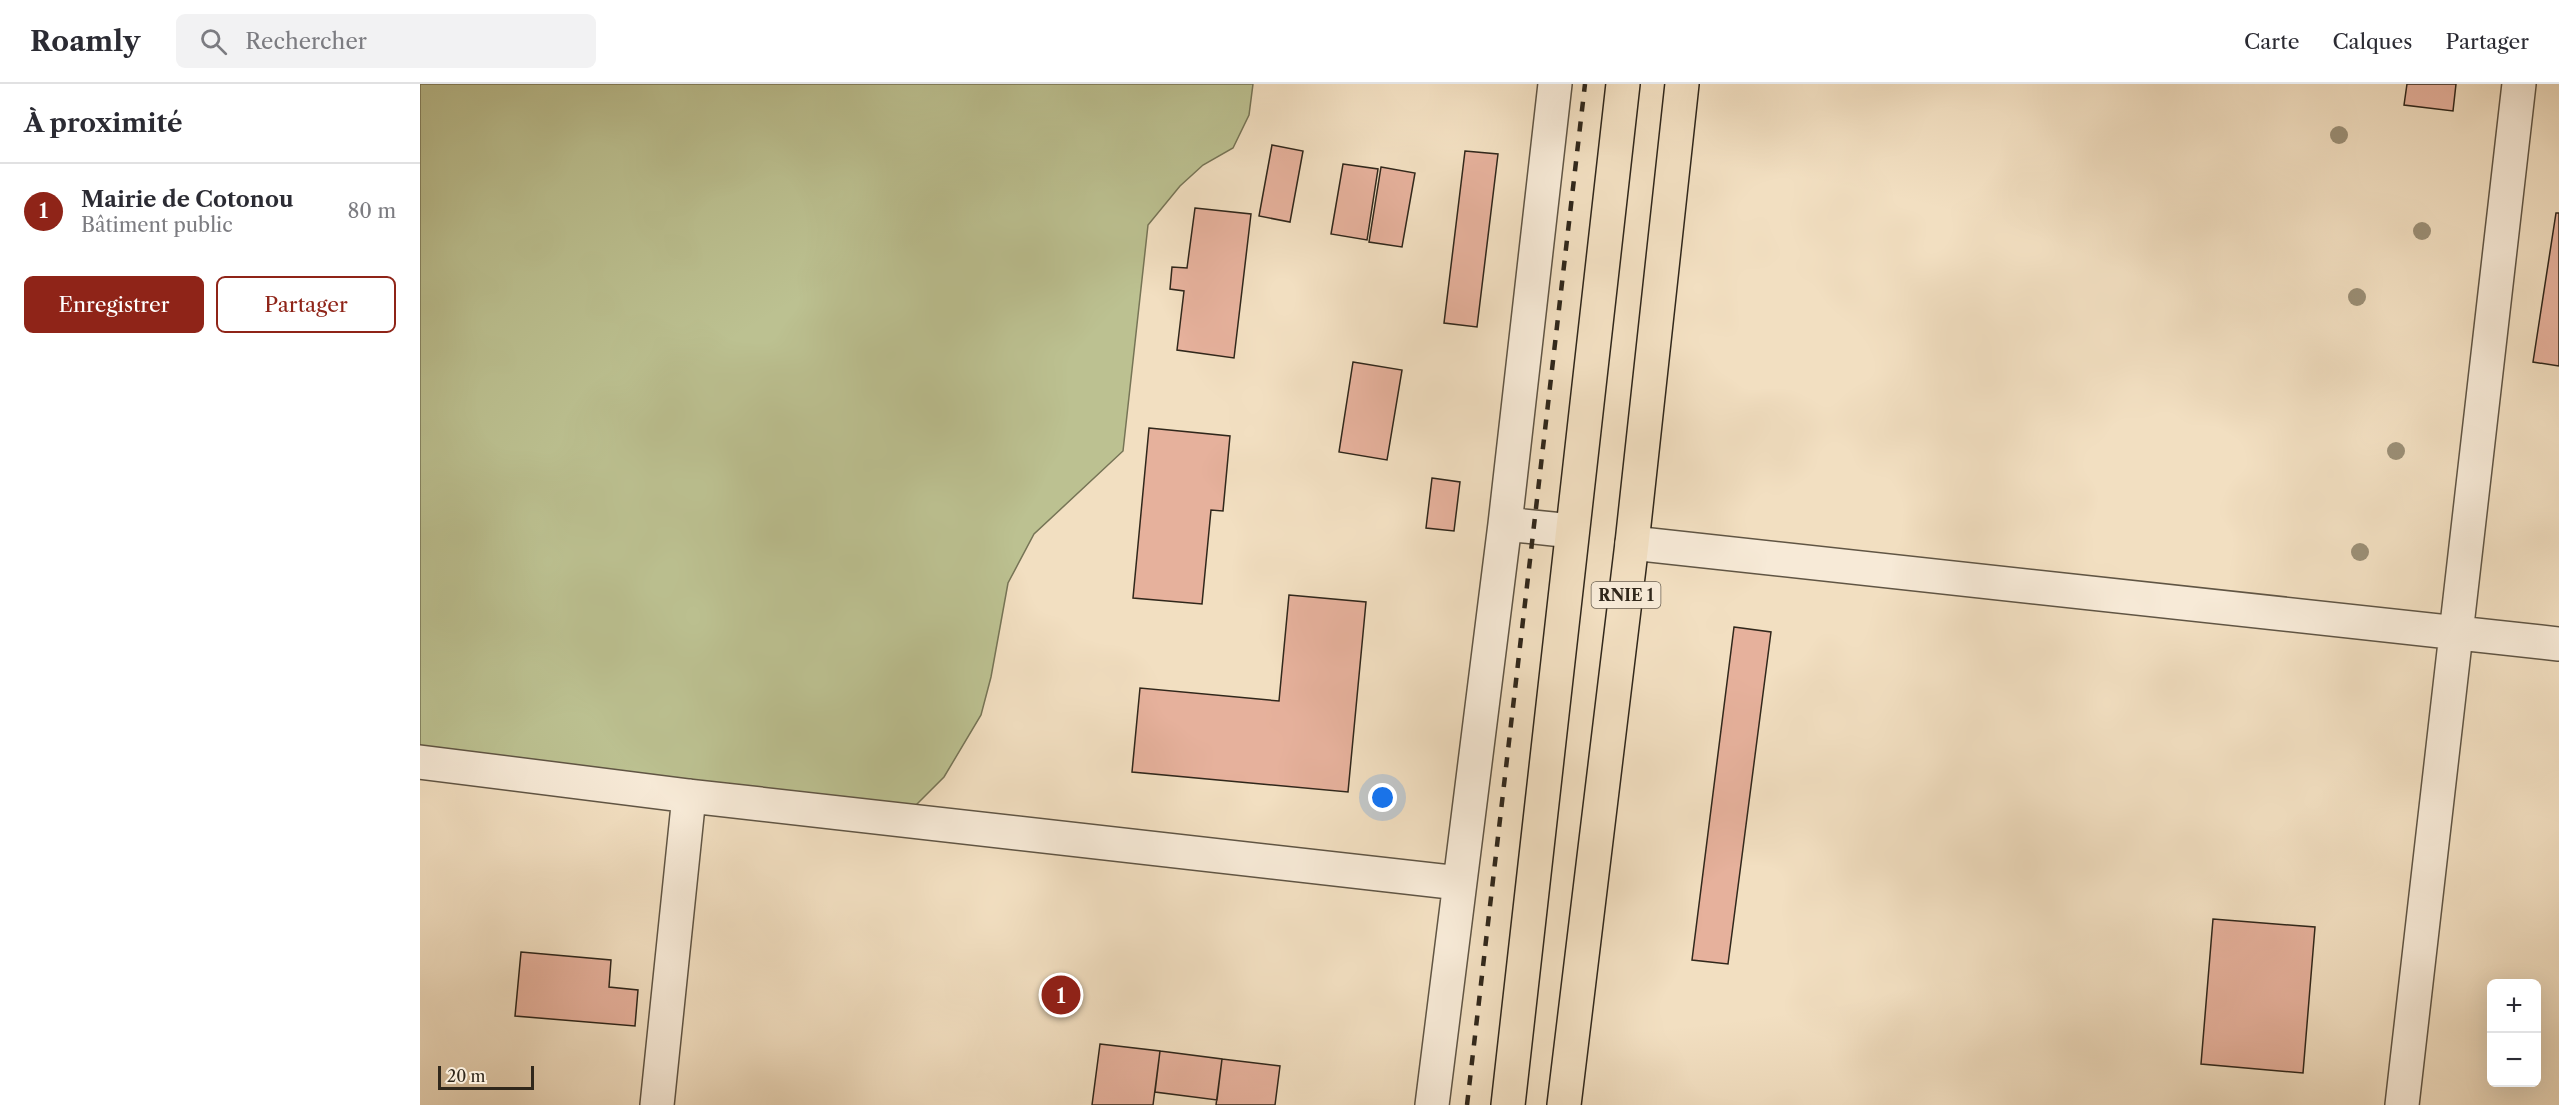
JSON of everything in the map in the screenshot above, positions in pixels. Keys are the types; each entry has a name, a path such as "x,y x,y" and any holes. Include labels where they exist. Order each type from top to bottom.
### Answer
{"highway":[{"name":"RNIE 1","path":"1508,1105 1623,84"},
{"name":"RNIE 1","path":"1564,1105 1632,543 1682,84"}],"street":[{"path":"1432,1105 1458,883 1505,524 1555,84"},
{"path":"2402,1105 2519,84"},
{"path":"1505,524 1572,531"},
{"path":"1632,543 2559,645"},
{"path":"420,762 689,796 1458,883"},
{"path":"657,1105 689,796"}],"green space":[{"path":"420,84 1253,84 1249,115 1233,148 1203,165 1180,186 1148,225 1123,451 1034,534 1008,583 991,677 981,715 944,777 915,806 420,750"}],"building":[{"path":"2407,84 2456,84 2453,111 2404,105"},
{"path":"1272,145 1303,151 1290,222 1259,216"},
{"path":"1465,151 1498,154 1477,327 1444,323"},
{"path":"1343,164 1378,169 1367,240 1331,234"},
{"path":"1381,167 1415,173 1402,247 1369,242"},
{"path":"1195,208 1251,214 1234,358 1177,350 1184,291 1170,289 1172,267 1187,268"},
{"path":"2556,213 2559,213 2559,366 2533,362"},
{"path":"1353,362 1402,370 1387,460 1339,452"},
{"path":"1149,428 1230,436 1223,511 1211,510 1202,604 1133,598"},
{"path":"1432,478 1460,482 1454,531 1426,528"},
{"path":"1289,595 1366,602 1348,792 1132,772 1140,688 1279,701"},
{"path":"1734,627 1771,632 1728,964 1692,960"},
{"path":"2213,919 2315,927 2303,1073 2201,1064"},
{"path":"521,952 611,960 609,987 638,990 635,1026 515,1016"},
{"path":"1100,1044 1160,1051 1153,1105 1092,1105"},
{"path":"1160,1051 1222,1059 1217,1100 1155,1092"},
{"path":"1222,1059 1280,1066 1275,1105 1216,1105"}],"railway":[{"path":"1467,1105 1585,84"}],"place":[{"name":"Mairie de Cotonou","path":"1061,995"}]}
